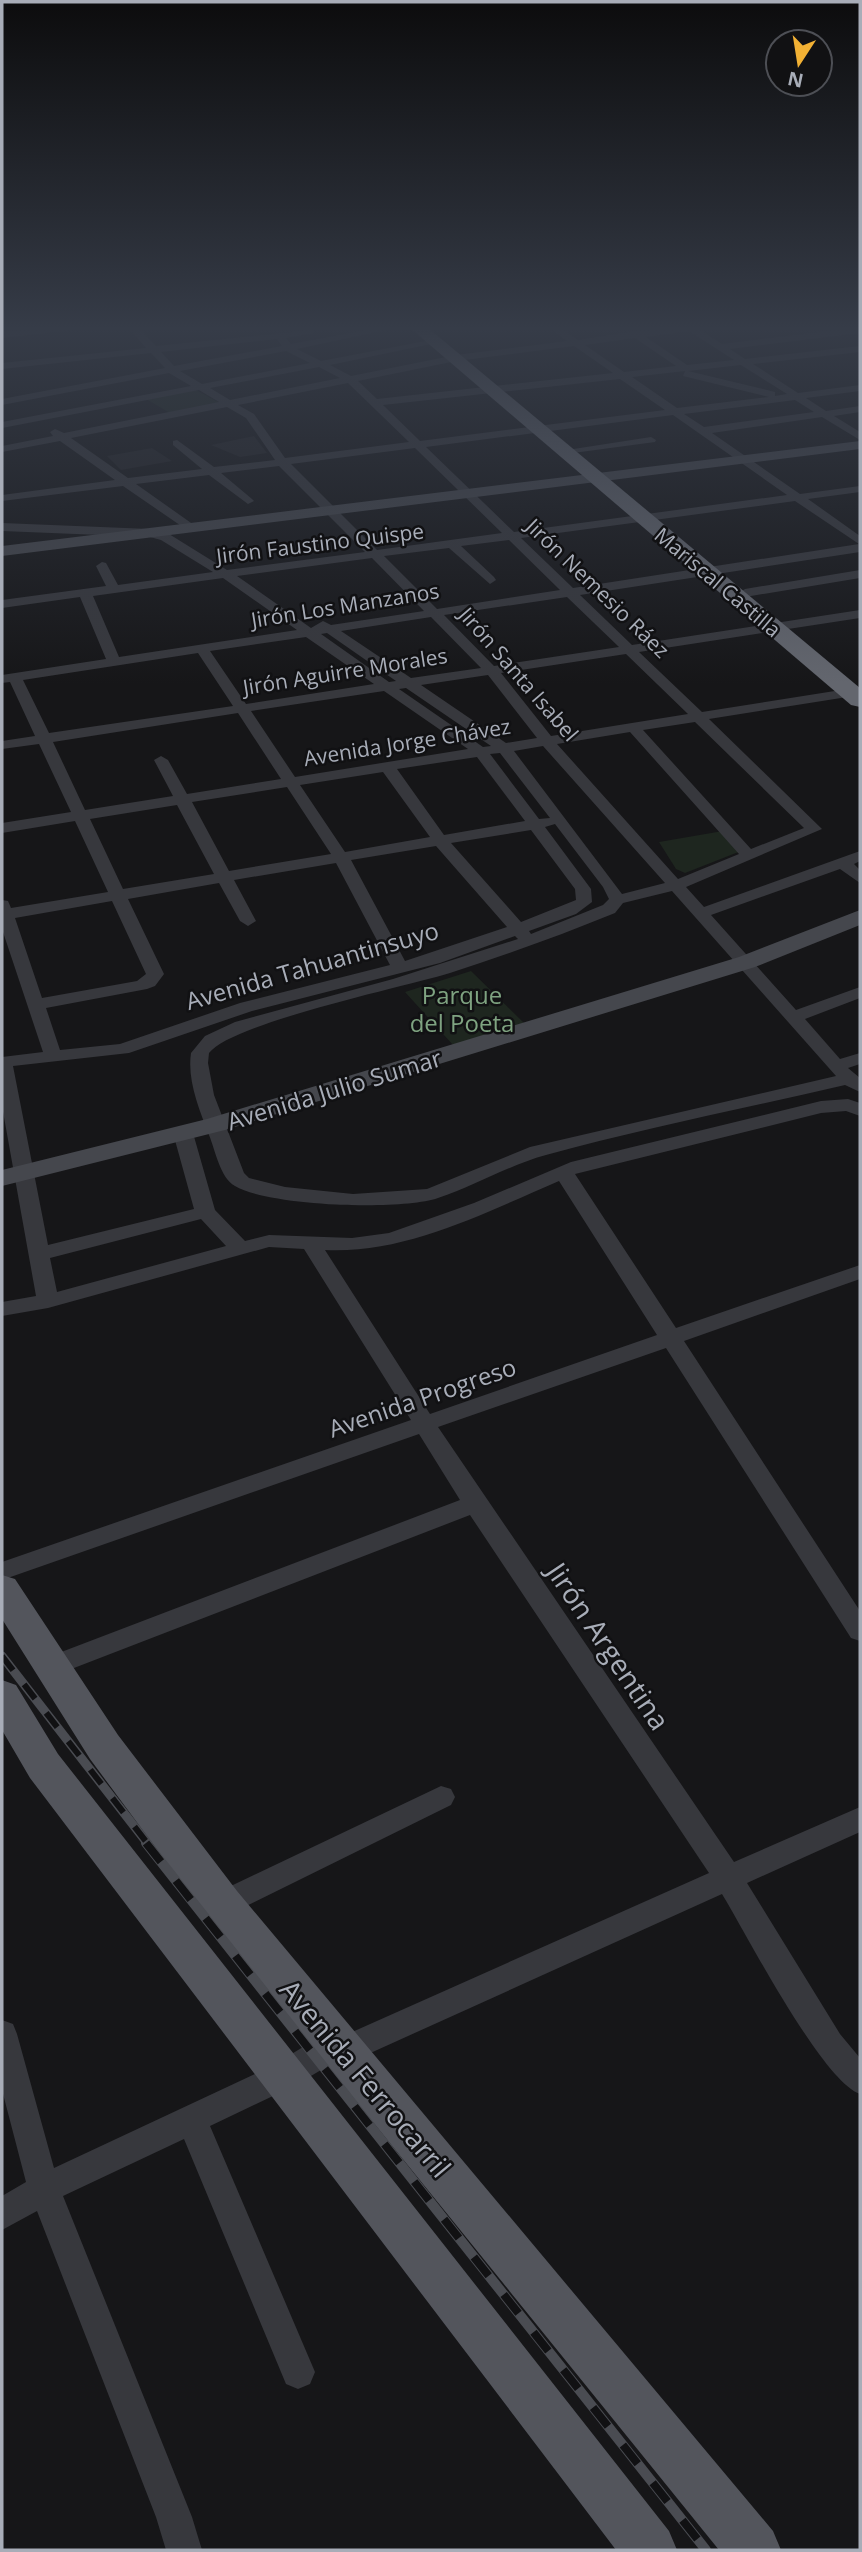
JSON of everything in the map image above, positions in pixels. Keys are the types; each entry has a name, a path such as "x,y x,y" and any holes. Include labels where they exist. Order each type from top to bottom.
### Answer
{"highway":[{"name":"Mariscal Castilla","path":"563,446 858,693"},
{"name":"Mariscal Castilla","path":"567,446 597,475"},
{"name":"Mariscal Castilla","path":"711,570 745,593 779,626"}],"main road":[{"path":"2,551 822,446"},
{"path":"2,545 153,531"},
{"name":"Avenida Julio Sumar","path":"13,1175 216,1125 747,962 860,917"},
{"name":"Avenida Ferrocarril","path":"2,1589 104,1747 222,1903 314,2061 650,2550"},
{"name":"Avenida Ferrocarril","path":"2,1696 44,1766 314,2061 754,2550"}],"street":[{"path":"75,446 188,526"},
{"path":"181,446 248,501"},
{"name":"Jirón Santa Isabel","path":"271,446 282,462 379,555 491,670 547,741 848,1077"},
{"path":"2,498 401,446"},
{"name":"Jirón Nemesio Ráez","path":"419,446 631,649 814,830 749,856"},
{"path":"573,450 603,446"},
{"path":"724,446 860,541"},
{"name":"Jirón Faustino Quispe","path":"2,604 860,489"},
{"path":"2,521 153,531 244,572 504,748 611,886 617,900"},
{"path":"2,527 153,531 165,537 225,574 480,751 538,824"},
{"path":"453,545 490,579"},
{"name":"Jirón Los Manzanos","path":"8,678 860,548"},
{"path":"102,566 114,589"},
{"path":"745,593 860,574"},
{"path":"85,593 114,662"},
{"name":"Jirón Aguirre Morales","path":"2,745 860,614"},
{"path":"202,649 341,858 400,968"},
{"path":"8,678 43,739 155,974 141,985 35,1005"},
{"name":"Avenida Jorge Chávez","path":"2,828 858,693"},
{"path":"633,727 749,856 677,885 617,900 609,909 523,935 390,987 256,1020 214,1040 204,1047 198,1057 202,1084 235,1175 242,1182 285,1193 353,1200 398,1199 431,1194 537,1151 848,1077 860,1058"},
{"path":"161,760 248,921"},
{"path":"387,766 440,841 523,935"},
{"path":"53,1056 3,911 116,896 560,820"},
{"name":"Avenida Tahuantinsuyo","path":"3,1062 123,1049 246,1007 523,935 570,910 583,902 585,897 583,889 538,824"},
{"path":"702,913 860,856"},
{"path":"842,862 860,878"},
{"path":"794,1017 860,992"},
{"path":"3,1062 13,1175 39,1254 48,1301"},
{"path":"2,1309 48,1301 269,1241 352,1245 392,1239 578,1166 821,1107 848,1105 860,1110"},
{"path":"183,1133 205,1212 241,1249"},
{"path":"564,1172 860,1631"},
{"path":"39,1254 205,1212"},
{"name":"Jirón Argentina","path":"311,1244 475,1504 727,1876 829,2044 860,2080"},
{"name":"Avenida Progreso","path":"2,1571 860,1272"},
{"path":"52,1666 475,1504"},
{"path":"222,1903 441,1797"},
{"path":"2,2214 44,2189 314,2061 860,1819"},
{"path":"2,2034 44,2189 179,2534"},
{"path":"191,2119 299,2372"}],"shaded area":[{"path":"214,446 262,446 267,453 240,457"},
{"path":"152,448 172,461 121,470 107,456"}],"green space":[{"path":"723,831 741,851 685,873 676,869 659,842"},
{"name":"Parque del Poeta","path":"471,971 524,1023 453,1045 405,992"}],"railway":[{"path":"2,1656 148,1844"},
{"path":"146,1843 706,2550"}]}
